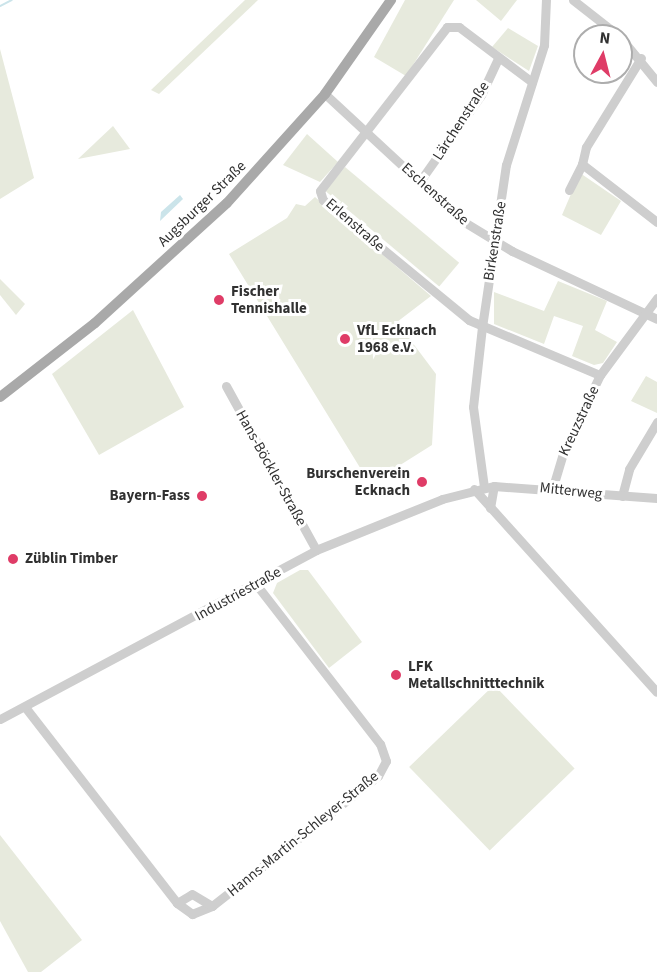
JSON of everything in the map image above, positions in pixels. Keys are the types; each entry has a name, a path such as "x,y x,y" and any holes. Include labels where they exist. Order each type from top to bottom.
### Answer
{"main road":[{"name":"Augsburger Straße","path":"0,397 163,263 236,194 325,94 391,0"}],"street":[{"name":"Birkenstraße","path":"490,508 484,487 473,407 482,327 506,165 544,45 546,0"},
{"path":"573,0 603,24"},
{"name":"Erlenstraße","path":"532,82 498,59 459,27 447,27 368,132 323,184 323,200 482,327 600,375"},
{"path":"633,50 657,82"},
{"path":"569,190 582,164 586,147 641,58"},
{"name":"Lärchenstraße","path":"420,181 481,95 498,59"},
{"name":"Eschenstraße","path":"325,94 461,220 495,241 648,312 657,319"},
{"path":"582,164 657,222"},
{"name":"Kreuzstraße","path":"552,490 564,450 600,375 657,298"},
{"name":"Hans-Böckler-Straße","path":"226,386 316,550"},
{"path":"622,496 629,469 657,422"},
{"path":"484,487 490,508 657,692"},
{"name":"Mitterweg","path":"484,487 657,498"},
{"name":"Industriestraße","path":"0,719 316,550 484,487"},
{"name":"Hanns-Martin-Schleyer-Straße","path":"212,906 192,894 177,903 192,914 212,906 378,776 386,761 380,744 256,584"},
{"path":"25,707 177,903"}],"shaded area":[{"path":"245,0 258,0 159,94 151,90"},
{"path":"405,0 454,0 406,76 374,57"},
{"path":"476,0 517,0 501,21"},
{"path":"508,28 538,46 529,71 492,47"},
{"path":"0,49 34,178 0,199"},
{"path":"113,126 130,149 78,159"},
{"path":"307,134 338,162 320,182 283,165"},
{"path":"345,167 459,263 439,287 325,191"},
{"path":"580,173 621,201 601,235 562,215"},
{"name":"VfL Ecknach 1968 e.V.","path":"315,197 431,296 397,322 436,374 432,445 370,484 229,254 287,218 296,204 305,206"},
{"path":"0,279 25,304 16,315 0,295"},
{"path":"558,281 607,301 595,330 617,342 603,363 594,365 572,356 583,326 554,316 544,344 494,324 494,292 544,311"},
{"path":"133,310 184,407 99,455 52,374"},
{"path":"646,376 657,382 657,413 631,401"},
{"path":"300,570 308,570 362,642 329,668 273,593 277,583"},
{"path":"494,685 575,768 490,850 409,767"},
{"path":"0,835 82,940 41,972 28,972 0,921"}],"water":[{"path":"180,195 183,199 160,221 161,212"}],"waterway":[{"path":"0,6 12,0"}],"place":[{"name":"Fischer Tennishalle","path":"219,300"},
{"name":"VfL Ecknach 1968 e.V.","path":"345,339"},
{"name":"Burschenverein Ecknach","path":"422,482"},
{"name":"Bayern-Fass","path":"202,496"},
{"name":"Züblin Timber","path":"13,559"},
{"name":"LFK Metallschnitttechnik","path":"396,675"}]}
